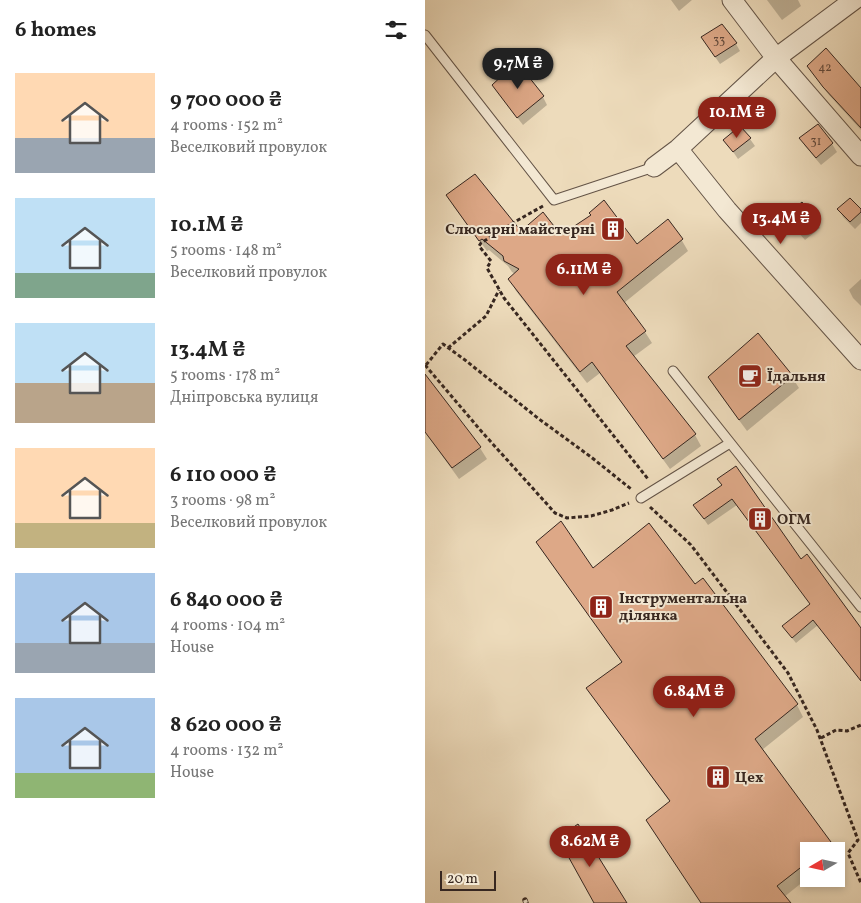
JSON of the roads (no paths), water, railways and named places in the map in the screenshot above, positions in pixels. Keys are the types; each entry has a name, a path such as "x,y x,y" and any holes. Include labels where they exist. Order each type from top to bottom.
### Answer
{"street":[{"path":"732,0 776,58 861,156"},
{"path":"654,167 678,149 776,58 854,0"},
{"path":"678,149 727,210 861,360"}],"lane":[{"path":"425,35 554,200 654,167"},
{"path":"673,371 861,608"},
{"path":"641,498 730,443"}],"place":[{"name":"Слюсарні майстерні","path":"613,229"},
{"name":"Їдальня","path":"750,376"},
{"name":"ОГМ","path":"760,519"},
{"name":"Інструментальна ділянка","path":"601,607"},
{"name":"Цех","path":"718,777"}]}
